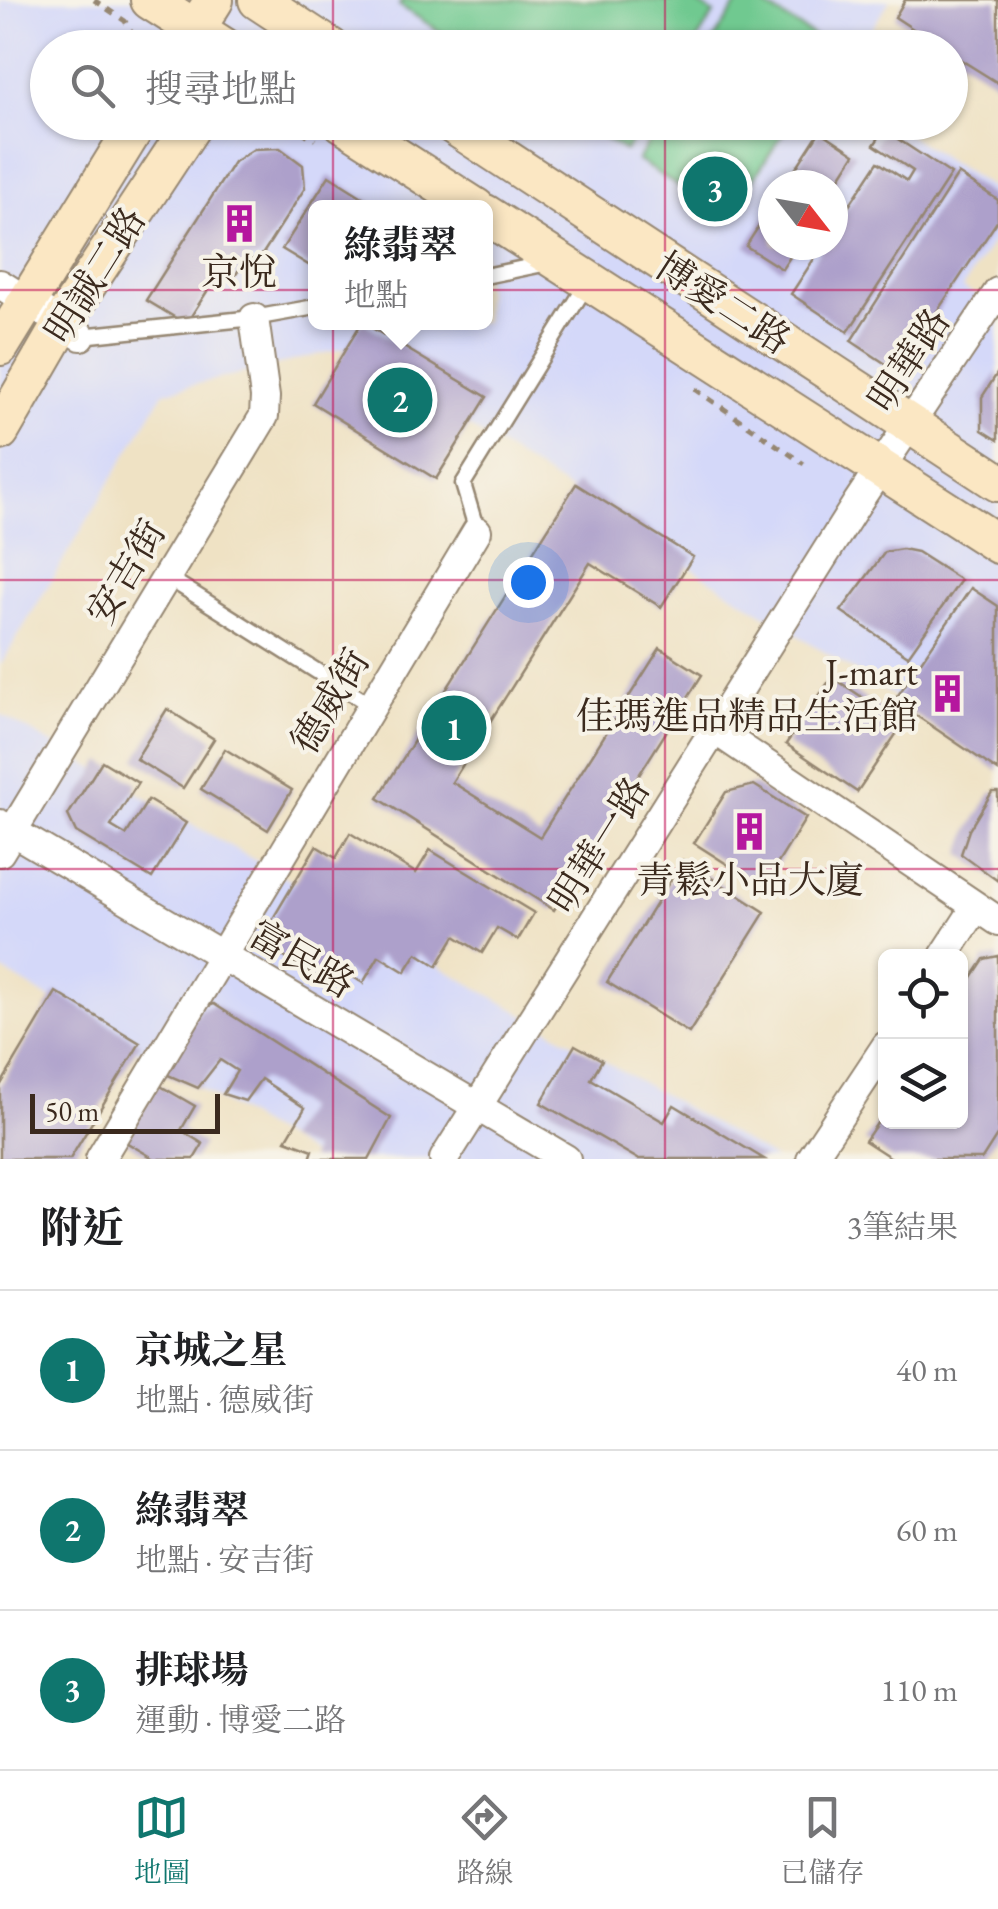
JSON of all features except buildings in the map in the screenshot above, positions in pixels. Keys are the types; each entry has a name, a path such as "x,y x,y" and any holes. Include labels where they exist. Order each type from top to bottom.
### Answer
{"main road":[{"path":"150,0 203,30"},
{"path":"250,30 265,2 305,30"},
{"name":"明誠二路","path":"0,346 14,293 125,140"},
{"name":"明誠二路","path":"0,430 72,330 183,140"},
{"path":"370,140 464,200"},
{"name":"博愛二路","path":"477,140 998,482"},
{"name":"博愛二路","path":"493,219 998,544"}],"street":[{"name":"明華路","path":"882,469 998,292"},
{"path":"14,293 72,330"},
{"name":"安吉街","path":"4,836 264,416 254,318"},
{"name":"明華一路","path":"444,1159 882,469"},
{"name":"德威街","path":"100,1159 477,531"},
{"path":"715,730 987,914 951,949"},
{"name":"富民路","path":"4,836 221,955 566,1159"},
{"path":"811,1159 878,1058"}],"lane":[{"path":"493,275 574,270"},
{"name":"德威街","path":"477,531 463,484 574,270"},
{"path":"72,330 254,318 308,308"},
{"path":"167,577 372,706"}],"path":[{"path":"94,0 125,21 130,30"}],"shaded area":[{"path":"0,0 890,0 871,30 30,30 30,140 916,140 998,192 998,234 962,288 998,307 998,762 345,348 164,392 0,666"},
{"path":"0,714 775,1159 318,1159 0,969"}],"green space":[{"path":"402,0 693,0 714,14 704,30 438,30 399,5"},
{"path":"740,0 756,0 804,30 720,30"},
{"path":"608,140 632,140 625,151"},
{"path":"650,140 779,140 728,218 637,160"}],"place":[{"name":"排球場","path":"715,189"},
{"name":"京悅","path":"239,223"},
{"name":"綠翡翠","path":"400,400"},
{"name":"J-mart 佳瑪進品精品生活館","path":"948,694"},
{"name":"京城之星","path":"454,728"},
{"name":"青鬆小品大廈","path":"750,831"}]}
